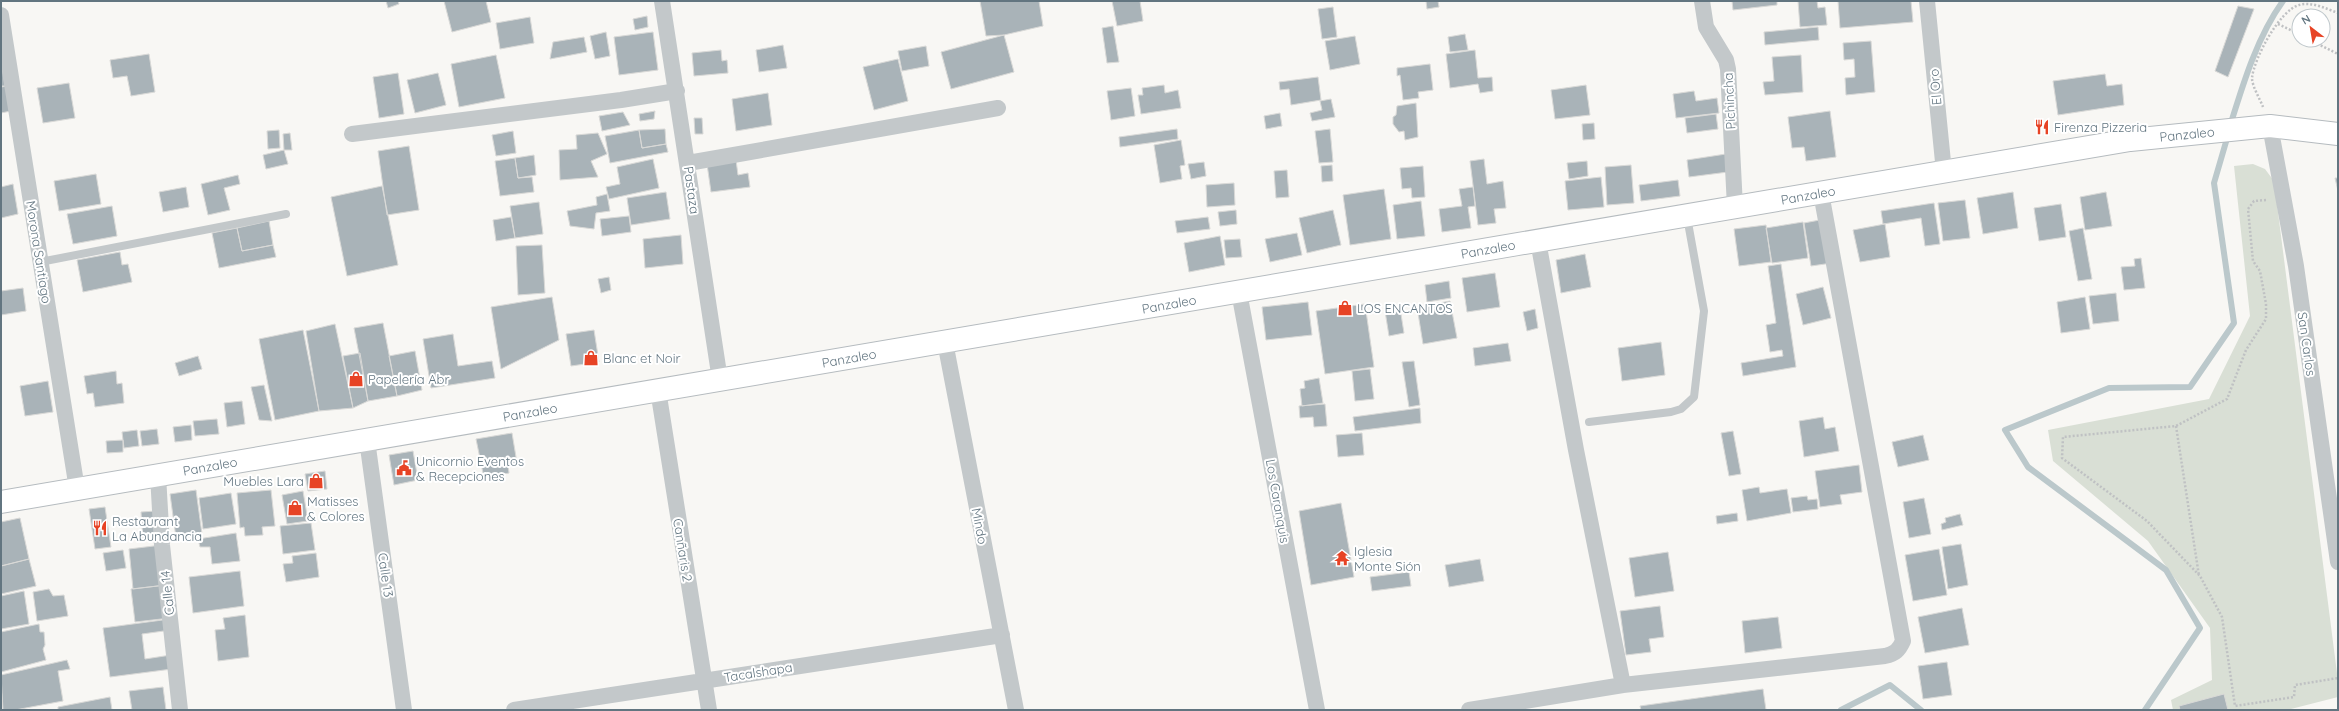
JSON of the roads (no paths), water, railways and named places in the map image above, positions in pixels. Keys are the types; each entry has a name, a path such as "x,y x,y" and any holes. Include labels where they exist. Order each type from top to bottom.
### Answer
{"street":[{"name":"Pastaza","path":"662,1 677,91 720,380"},
{"name":"Pichincha","path":"1702,1 1706,27 1726,60 1728,69 1735,208"},
{"name":"El Oro","path":"1927,1 1944,172"},
{"name":"Morona Santiago","path":"1,16 77,489"},
{"path":"352,134 621,100 677,91"},
{"path":"688,163 998,108"},
{"name":"Panzaleo","path":"1,502 2130,140 2263,127 2338,134"},
{"name":"San Carlos","path":"2263,127 2284,199 2296,266 2338,562"},
{"path":"1469,710 1623,685 1885,656 1896,652 1900,647 1903,640 1821,193"},
{"path":"1538,241 1577,458 1623,685"},
{"name":"Los Caranquis","path":"1239,292 1317,710"},
{"name":"Mindo","path":"945,342 1016,710"},
{"name":"Canñaris 2","path":"658,390 709,710"},
{"name":"Calle 13","path":"367,440 404,710"},
{"name":"Calle 14","path":"158,475 162,545 180,710"},
{"name":"Tacalshapa","path":"514,710 1002,635"}],"lane":[{"path":"40,262 286,214"},
{"path":"1589,422 1671,412 1681,408 1694,397 1704,310 1686,216"}],"waterway":[{"path":"2230,126 2258,45 2283,1"},
{"path":"2145,710 2200,628 2166,570 2028,467 2005,430 2109,388 2190,387 2234,323 2214,183 2228,135"},
{"path":"1841,710 1890,685 1921,710"}],"place":[{"name":"Firenza Pizzeria","path":"2042,127"},
{"name":"LOS ENCANTOS","path":"1345,308"},
{"name":"Blanc et Noir","path":"591,358"},
{"name":"Papelería Abr","path":"356,379"},
{"name":"Unicornio Eventos & Recepciones","path":"404,468"},
{"name":"Muebles Lara","path":"316,481"},
{"name":"Matisses & Colores","path":"295,508"},
{"name":"Restaurant La Abundancia","path":"100,528"},
{"name":"Iglesia Monte Sión","path":"1342,558"}]}
